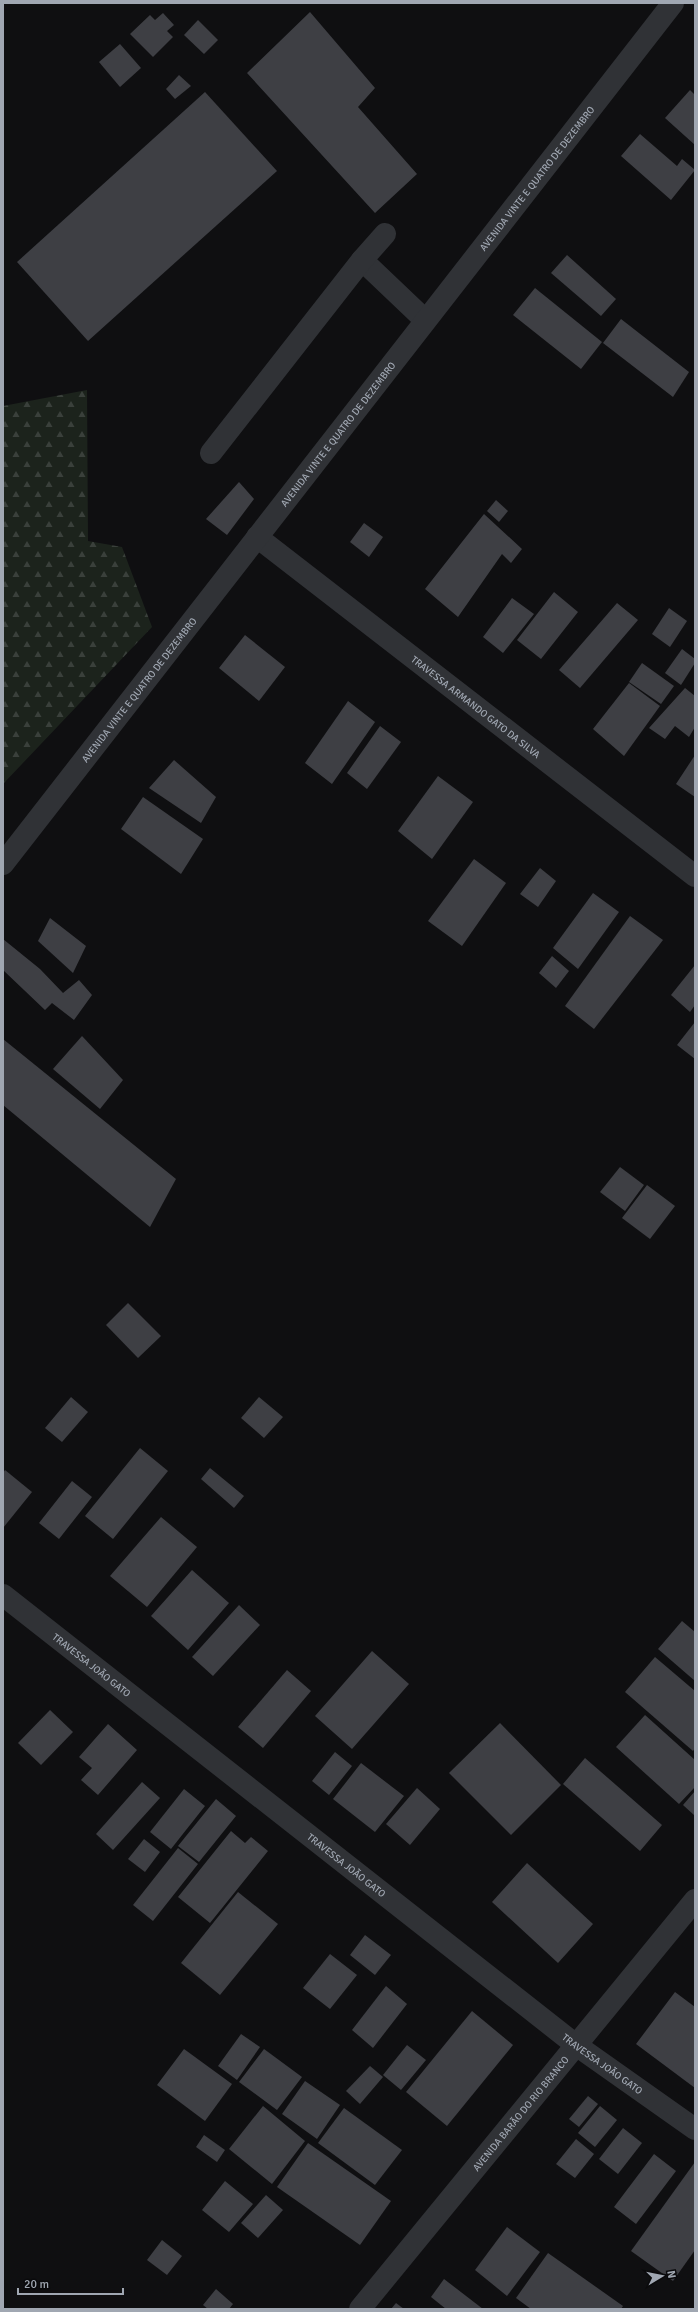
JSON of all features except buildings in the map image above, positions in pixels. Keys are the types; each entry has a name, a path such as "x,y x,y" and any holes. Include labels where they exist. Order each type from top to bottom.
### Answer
{"street":[{"name":"AVENIDA VINTE E QUATRO DE DEZEMBRO","path":"3,864 673,3"},
{"path":"211,453 362,260 385,234"},
{"path":"362,260 426,320"},
{"name":"TRAVESSA ARMANDO GATO DA SILVA","path":"256,537 695,876"},
{"name":"TRAVESSA JOÃO GATO","path":"3,1595 576,2045 695,2129"},
{"name":"AVENIDA BARÃO DO RIO BRANCO","path":"360,2309 695,1900"}],"green space":[{"path":"87,390 88,541 122,547 152,627 3,784 3,406"}]}
